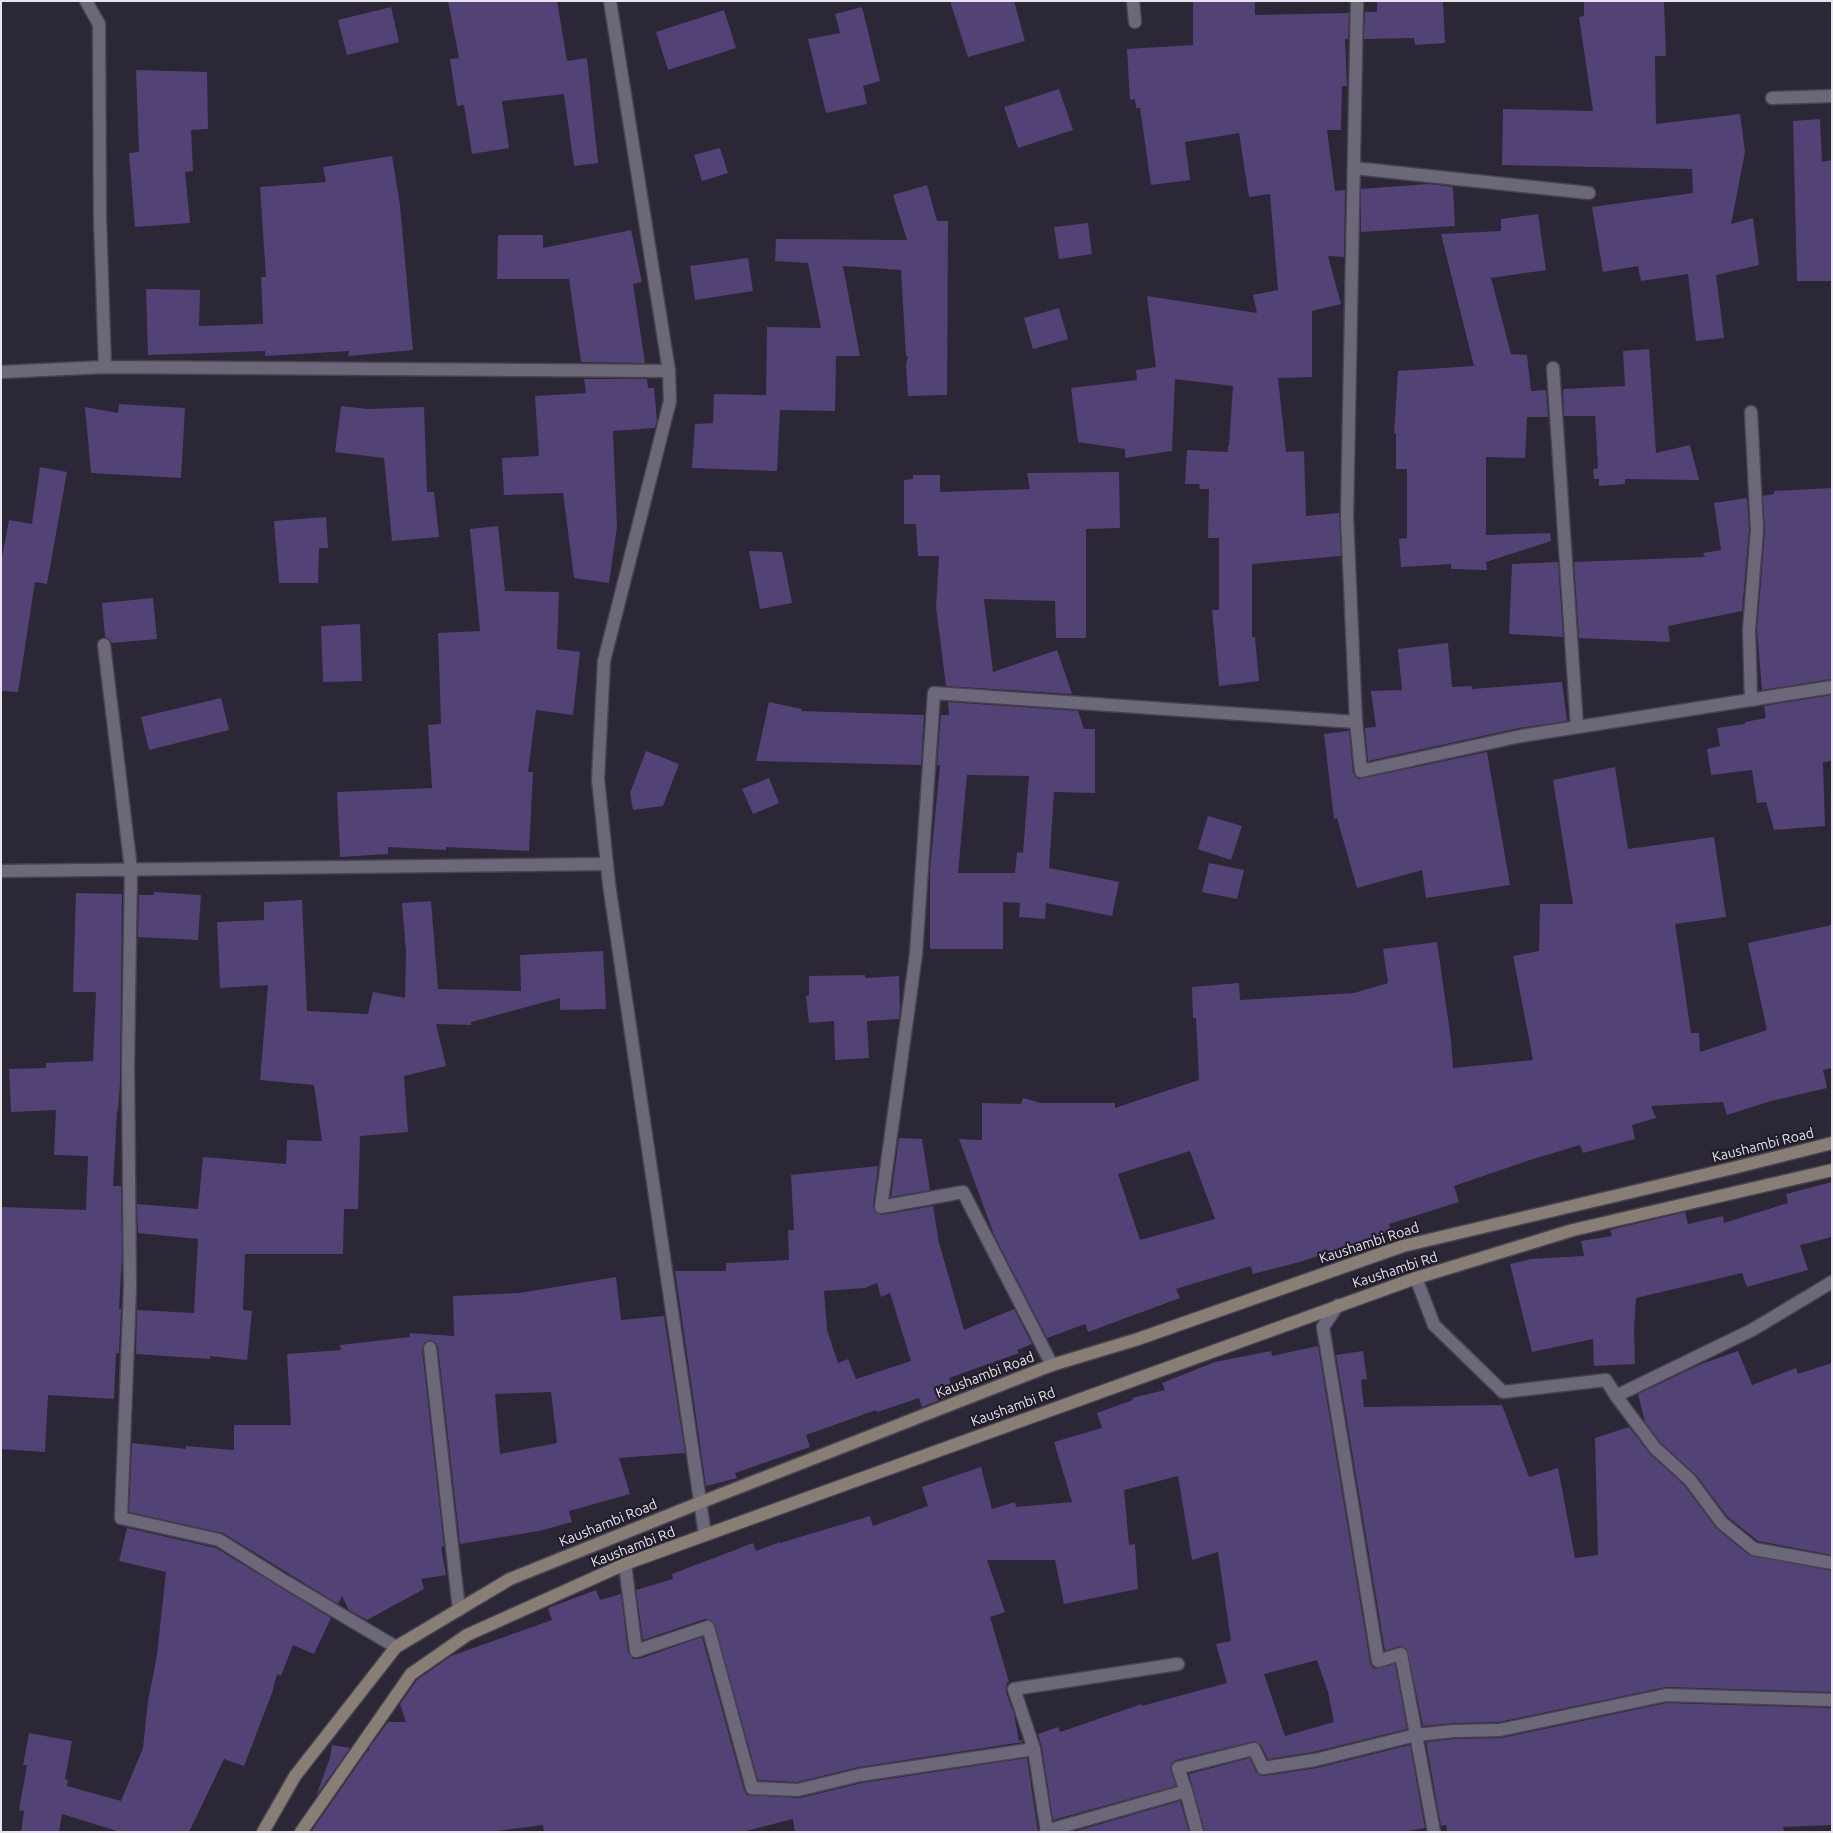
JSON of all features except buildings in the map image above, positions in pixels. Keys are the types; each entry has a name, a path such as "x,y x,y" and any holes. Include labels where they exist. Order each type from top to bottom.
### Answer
{"main road":[{"name":"Kaushambi Road","path":"263,1832 295,1776 396,1647 510,1579 1052,1365 1138,1339 1402,1246 1832,1143"},
{"name":"Kaushambi Rd","path":"302,1832 411,1674 467,1635 625,1564 1416,1278 1573,1230 1832,1170"}],"street":[{"path":"86,1 99,24 100,220 105,367"},
{"path":"610,1 669,371 670,401 604,661 598,779 607,864 705,1535"},
{"path":"1133,1 1135,22"},
{"path":"1357,1 1347,517 1356,722 1361,770 1521,736 1832,686"},
{"path":"1772,98 1832,96"},
{"path":"1354,168 1589,194"},
{"path":"1,372 105,367 669,371"},
{"path":"1553,368 1577,728"},
{"path":"1752,412 1757,530 1749,630 1750,700 1782,695"},
{"path":"104,646 131,869 128,1065 130,1288 121,1518 219,1540 396,1647"},
{"path":"1052,1365 963,1192 881,1206 916,954 934,693 1356,722"},
{"path":"1,871 607,864"},
{"path":"1416,1278 1434,1324 1503,1392 1606,1380 1655,1448 1690,1480 1722,1523 1754,1549 1832,1563"},
{"path":"1616,1396 1752,1330 1832,1282"},
{"path":"1338,1305 1323,1327 1378,1661 1401,1654 1434,1832"},
{"path":"430,1348 459,1610"},
{"path":"625,1564 636,1651 708,1627 752,1788 798,1790 860,1775 1034,1749"},
{"path":"1178,1664 1014,1689 1034,1749 1046,1831 1186,1791"},
{"path":"1197,1832 1178,1768 1254,1749 1262,1768 1315,1760 1416,1735 1454,1731 1500,1730 1666,1695 1832,1700"}]}
